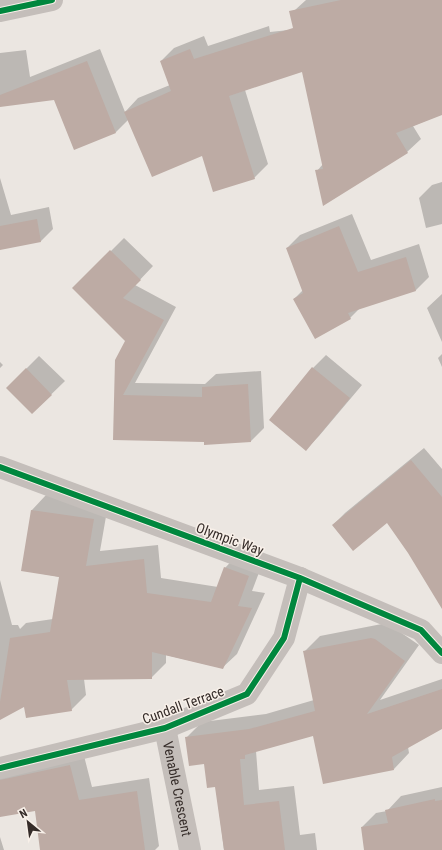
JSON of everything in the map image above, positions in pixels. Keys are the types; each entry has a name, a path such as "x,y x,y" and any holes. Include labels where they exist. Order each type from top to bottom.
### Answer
{"street":[{"path":"0,11 52,0"},
{"name":"Olympic Way","path":"0,467 300,578 421,630 442,653"},
{"name":"Cundall Terrace","path":"0,768 165,728 248,694 284,638 300,578"},
{"name":"Venable Crescent","path":"165,728 190,850"}],"building":[{"path":"341,0 442,0 442,115 396,133 408,153 323,206 315,170 323,169 302,72 229,96 255,179 213,192 202,156 152,177 124,112 171,91 160,61 190,49 194,59 293,28 289,11"},
{"path":"87,61 116,133 74,150 54,100 0,107 0,95"},
{"path":"37,219 41,242 0,250 0,226"},
{"path":"339,226 358,272 406,257 416,291 348,313 351,319 315,339 293,299 303,293 286,248"},
{"path":"110,250 141,280 123,298 164,320 123,395 202,397 202,387 248,384 251,442 204,445 204,442 113,440 115,360 125,341 72,288"},
{"path":"312,367 350,398 306,451 269,420"},
{"path":"26,368 52,395 32,414 6,388"},
{"path":"411,460 442,497 442,609 408,553 387,523 353,551 332,525"},
{"path":"31,510 94,519 86,566 144,559 147,593 211,602 224,567 249,576 238,606 252,608 223,669 152,652 152,679 67,680 72,711 26,718 24,707 0,720 0,702 10,638 50,632 59,577 21,571"},
{"path":"371,638 375,639 405,661 367,714 442,689 442,729 392,757 394,770 323,784 313,736 245,755 245,759 240,759 244,805 279,801 285,850 224,850 215,787 207,788 204,764 189,766 185,737 249,729 315,711 303,651"},
{"path":"70,765 79,800 137,791 145,850 40,850 35,811 0,817 0,780"},
{"path":"435,799 435,801 442,800 442,850 364,850 361,827 388,823 385,810"}],"cycle path":[{"path":"0,11 52,0"},
{"path":"0,467 300,578 421,630 442,653"},
{"path":"0,768 165,728 247,694 284,638 300,578"}]}
